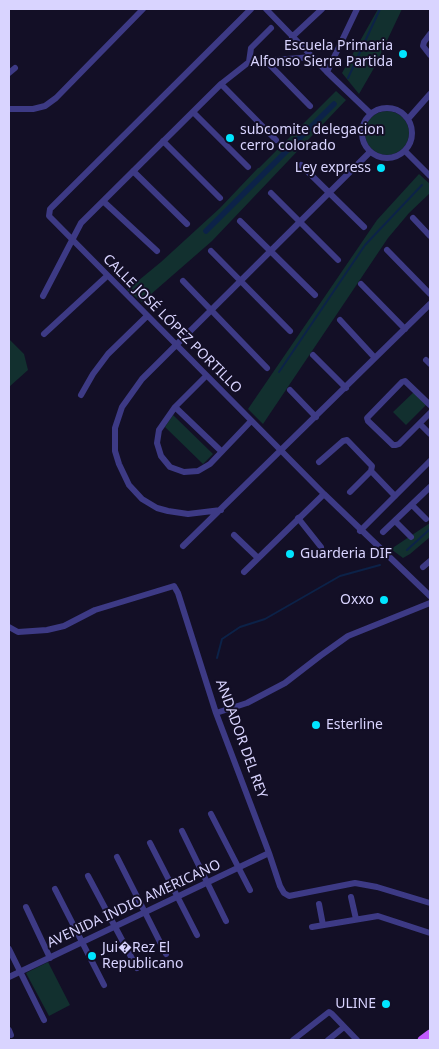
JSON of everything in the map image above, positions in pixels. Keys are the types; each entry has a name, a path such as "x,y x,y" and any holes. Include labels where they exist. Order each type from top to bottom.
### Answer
{"main road":[{"path":"422,1040 430,1034"}],"street":[{"path":"9,109 33,109 45,106 56,98 143,9"},
{"name":"CALLE JOSÉ LÓPEZ PORTILLO","path":"251,9 52,207 49,213 51,219 71,240 360,531 430,596"},
{"path":"266,9 371,114"},
{"path":"292,37 322,9"},
{"path":"327,72 357,9"},
{"path":"249,62 251,48 271,28"},
{"path":"430,34 423,46 430,55"},
{"path":"43,296 81,223 221,84 249,62 312,57"},
{"path":"265,60 310,106"},
{"path":"9,73 15,68"},
{"path":"221,84 276,140"},
{"path":"408,119 430,94"},
{"path":"391,108 404,114 408,119 411,125 412,139 405,151 394,158 376,156 370,152 363,140 362,133 363,126 371,114 377,110 391,108"},
{"path":"193,112 248,167"},
{"path":"163,141 220,198"},
{"path":"405,151 430,176"},
{"path":"221,510 188,514 157,508 142,499 129,485 114,451 115,428 122,407 142,379 370,152"},
{"path":"301,165 364,227"},
{"path":"133,171 187,224"},
{"path":"272,193 338,260"},
{"path":"103,201 157,251"},
{"path":"413,218 430,236"},
{"path":"240,221 315,295"},
{"path":"387,250 430,294"},
{"path":"211,251 290,331"},
{"path":"44,334 107,276"},
{"path":"183,281 267,368"},
{"path":"361,284 405,329"},
{"path":"183,546 430,304"},
{"path":"82,395 92,374 108,354 147,316"},
{"path":"340,320 375,358"},
{"path":"313,355 346,388"},
{"path":"206,376 175,407 159,430 157,443 161,456 170,467 184,472 198,470 210,464 251,421"},
{"path":"430,405 405,381 367,418 393,445 396,445 430,413"},
{"path":"290,390 316,417"},
{"path":"175,407 221,451"},
{"path":"420,424 430,434"},
{"path":"319,462 345,440 371,464 373,469 350,492"},
{"path":"360,531 430,461"},
{"path":"371,471 395,496"},
{"path":"383,532 430,487"},
{"path":"244,572 324,494"},
{"path":"412,505 426,519"},
{"path":"298,518 321,546"},
{"path":"395,521 411,536"},
{"path":"234,535 258,558"},
{"path":"422,567 430,561"},
{"name":"ANDADOR DEL REY","path":"9,627 18,632 47,630 64,626 95,610 171,585 176,587 216,713 284,893 289,896 355,883 377,887 430,903"},
{"path":"216,713 247,704 285,683 348,636 430,603"},
{"path":"211,814 250,890"},
{"path":"182,831 226,921"},
{"path":"150,843 196,934"},
{"name":"AVENIDA INDIO AMERICANO","path":"9,977 269,853"},
{"path":"117,857 166,954"},
{"path":"88,876 137,968"},
{"path":"54,889 104,985"},
{"path":"351,897 356,919"},
{"path":"319,904 322,925"},
{"path":"26,907 50,958"},
{"path":"312,926 378,916 430,933"},
{"path":"9,949 44,1020"},
{"path":"294,1040 329,1012 357,1040"},
{"path":"328,1040 344,1027"}],"green space":[{"path":"378,9 402,9 374,68 359,94 342,73"},
{"path":"336,91 346,100 212,241 142,302 127,290 220,208"},
{"path":"391,111 403,117 408,124 408,142 403,149 396,154 383,155 371,149 366,142 365,129 371,117 378,112"},
{"path":"419,174 430,184 430,193 409,213 388,238 263,424 248,409 377,220"},
{"path":"9,339 24,354 28,370 9,387"},
{"path":"416,390 428,403 406,425 393,412"},
{"path":"173,415 213,454 203,464 165,427"},
{"path":"430,523 430,537 410,554 403,558 391,549"},
{"path":"48,962 70,1005 49,1016 26,973"}],"waterway":[{"path":"348,78 380,9"},
{"path":"206,231 334,104"},
{"path":"279,372 365,245 422,185"},
{"path":"407,550 430,529"},
{"path":"217,658 222,639 240,627 265,619 340,576 380,565"}],"place":[{"name":"Escuela Primaria Alfonso Sierra Partida","path":"403,54"},
{"name":"subcomite delegacion cerro colorado","path":"230,138"},
{"name":"Ley express","path":"381,168"},
{"name":"Guarderia DIF","path":"290,554"},
{"name":"Oxxo","path":"384,600"},
{"name":"Esterline","path":"316,725"},
{"name":"Jui�Rez El Republicano","path":"92,956"},
{"name":"ULINE","path":"386,1004"}]}
